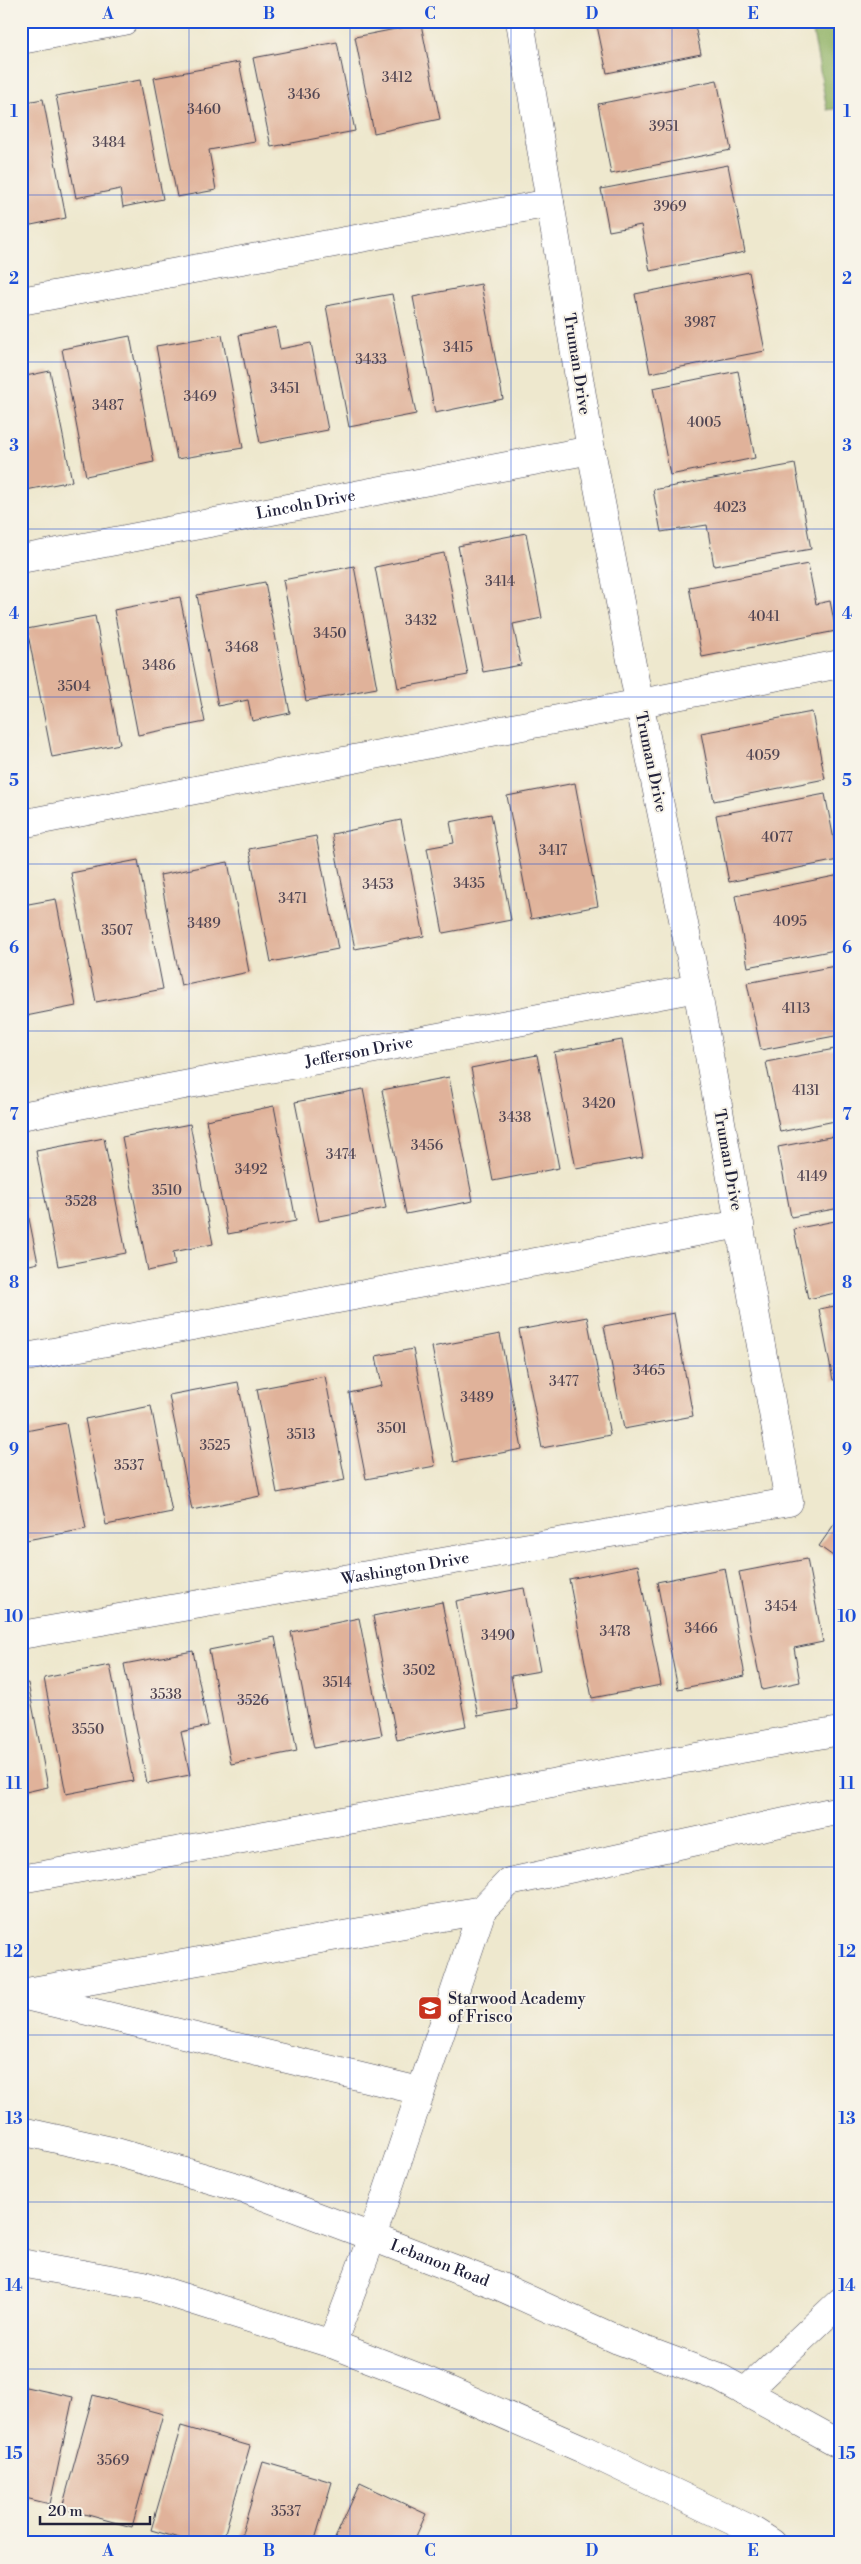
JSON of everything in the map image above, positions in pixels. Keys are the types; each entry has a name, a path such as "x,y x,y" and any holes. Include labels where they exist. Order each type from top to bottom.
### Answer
{"street":[{"path":"21,40 124,21"},
{"name":"Truman Drive","path":"520,21 591,450 639,702 697,988 789,1502"},
{"path":"21,300 550,203"},
{"name":"Lincoln Drive","path":"21,559 591,450"},
{"path":"21,824 840,664"},
{"name":"Jefferson Drive","path":"21,1116 697,988"},
{"path":"21,1358 740,1224"},
{"name":"Washington Drive","path":"21,1636 789,1502"},
{"path":"21,1879 840,1731"},
{"path":"332,2344 372,2237 482,1910 509,1882 840,1810"},
{"path":"21,1994 482,1910"},
{"path":"21,1994 420,2091"},
{"name":"Lebanon Road","path":"21,2131 116,2152 247,2190 372,2237 499,2286 618,2340 720,2378 840,2444"},
{"path":"21,2263 144,2285 332,2344 426,2380 585,2450 750,2529 772,2543"},
{"path":"745,2392 840,2302"}],"green space":[{"path":"811,21 840,21 840,108 827,110"}],"building":[{"path":"596,21 694,21 701,54 607,73"},
{"path":"421,24 440,119 374,133 355,37"},
{"path":"337,42 355,131 271,147 253,58"},
{"path":"239,62 255,142 209,150 216,190 177,197 154,78"},
{"path":"140,80 163,199 123,207 120,189 76,198 56,96"},
{"path":"717,80 731,150 611,174 598,104"},
{"path":"43,99 66,218 21,227 21,103"},
{"path":"728,165 745,252 650,271 641,225 609,231 601,189"},
{"path":"749,272 765,351 650,373 635,294"},
{"path":"481,284 503,399 435,413 413,297"},
{"path":"392,294 416,414 349,427 326,306"},
{"path":"276,327 280,349 311,343 328,430 260,443 239,335"},
{"path":"222,335 243,448 177,459 156,346"},
{"path":"130,336 154,462 86,476 62,349"},
{"path":"50,371 72,481 21,491 21,377"},
{"path":"738,371 755,458 670,475 653,388"},
{"path":"795,464 811,549 714,566 707,525 661,532 653,490"},
{"path":"526,533 542,618 513,624 521,665 483,672 458,546"},
{"path":"444,553 468,675 398,688 375,567"},
{"path":"808,564 816,604 830,601 836,631 702,657 689,587"},
{"path":"354,566 377,688 306,701 283,580"},
{"path":"265,582 290,713 252,721 248,700 218,706 197,595"},
{"path":"180,597 205,722 138,735 114,610"},
{"path":"95,616 120,744 52,757 27,629"},
{"path":"812,712 825,779 714,801 701,733"},
{"path":"21,719 26,741 21,742"},
{"path":"575,783 598,906 531,919 507,796"},
{"path":"825,794 838,860 729,882 716,815"},
{"path":"491,814 511,920 443,933 427,848 454,843 450,822"},
{"path":"401,820 424,936 355,949 332,834"},
{"path":"316,836 338,949 271,962 249,849"},
{"path":"138,860 163,989 96,1002 71,873"},
{"path":"228,862 249,972 181,986 160,875"},
{"path":"840,875 840,949 748,967 735,896"},
{"path":"56,899 76,1006 21,1017 21,901 23,905"},
{"path":"840,965 840,1035 761,1050 747,983"},
{"path":"622,1040 643,1157 576,1169 554,1052"},
{"path":"840,1048 840,1120 780,1132 766,1062"},
{"path":"537,1055 559,1168 493,1181 471,1068"},
{"path":"449,1077 473,1201 406,1214 382,1090"},
{"path":"363,1089 386,1208 319,1221 295,1102"},
{"path":"274,1106 296,1221 228,1234 206,1120"},
{"path":"190,1124 213,1244 173,1252 175,1265 148,1271 122,1137"},
{"path":"840,1135 840,1208 791,1217 778,1147"},
{"path":"104,1138 126,1253 58,1266 36,1151"},
{"path":"21,1185 38,1263 21,1267"},
{"path":"840,1220 840,1292 808,1299 794,1229"},
{"path":"840,1305 840,1379 833,1380 819,1309"},
{"path":"674,1313 693,1416 624,1429 604,1326"},
{"path":"587,1317 610,1435 542,1448 519,1330"},
{"path":"500,1334 522,1449 454,1462 432,1347"},
{"path":"413,1349 435,1466 366,1479 349,1393 382,1386 376,1356"},
{"path":"325,1376 345,1480 277,1493 257,1389"},
{"path":"238,1382 260,1496 192,1510 169,1395"},
{"path":"151,1406 172,1512 106,1525 85,1419"},
{"path":"66,1423 86,1529 21,1541 21,1432"},
{"path":"840,1516 840,1561 819,1546"},
{"path":"807,1559 823,1642 794,1648 800,1682 762,1690 739,1572"},
{"path":"638,1565 661,1685 592,1698 569,1579"},
{"path":"725,1568 745,1676 678,1689 657,1582"},
{"path":"524,1588 540,1671 511,1676 517,1709 478,1716 456,1601"},
{"path":"442,1602 466,1726 397,1740 373,1616"},
{"path":"359,1618 382,1735 314,1748 291,1632"},
{"path":"275,1637 297,1751 231,1764 209,1650"},
{"path":"193,1651 208,1726 181,1732 190,1775 147,1783 124,1664"},
{"path":"110,1665 133,1781 66,1794 44,1678"},
{"path":"28,1683 48,1787 21,1793 21,1684"},
{"path":"21,2386 73,2397 50,2504 21,2497"},
{"path":"93,2395 163,2414 132,2527 62,2508"},
{"path":"181,2426 250,2446 222,2543 196,2543 151,2530"},
{"path":"263,2462 332,2482 314,2543 239,2543"},
{"path":"360,2483 426,2514 413,2543 333,2543"}],"place":[{"name":"Starwood Academy of Frisco","path":"430,2008"}]}
